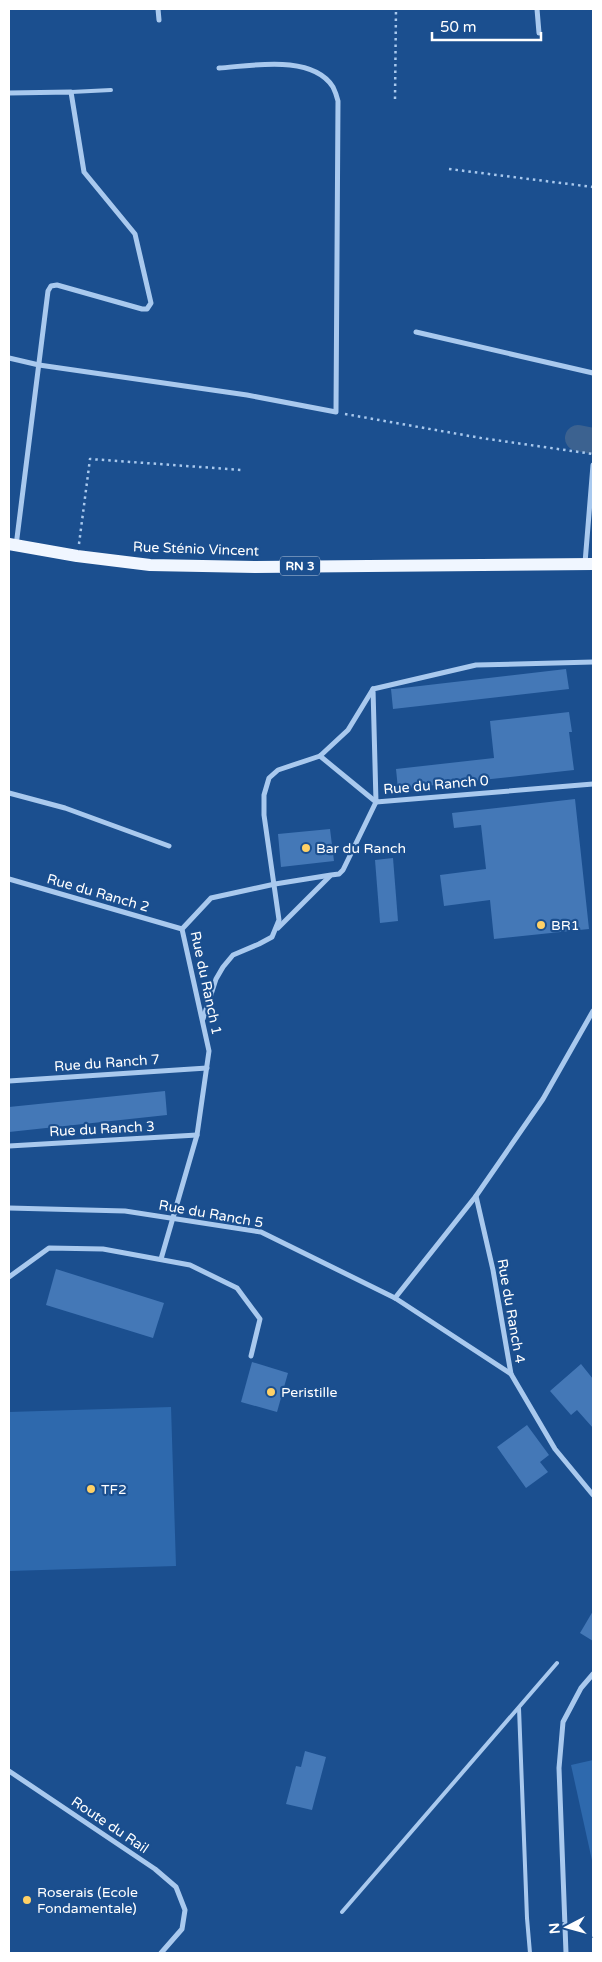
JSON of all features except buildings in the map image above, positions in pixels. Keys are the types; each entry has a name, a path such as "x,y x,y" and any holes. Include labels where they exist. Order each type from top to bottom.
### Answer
{"main road":[{"name":"Rue Sténio Vincent","path":"12,545 77,556 150,565 589,564"}],"street":[{"path":"158,9 159,20"},
{"path":"537,9 539,33"},
{"path":"9,358 39,365 247,395 336,412 338,101 333,87 325,78 290,64 219,68"},
{"path":"9,93 72,92 84,172 135,234 151,303 147,309 142,309 63,286 51,286 48,291 12,545"},
{"path":"416,332 593,373"},
{"path":"589,564 593,465"},
{"path":"202,1020 216,979 233,955 272,937 277,928 279,920 275,884 264,815 264,795 269,778 278,770 320,756 348,730 373,689 476,666 593,662"},
{"name":"Rue du Ranch 0","path":"373,689 376,802 593,784"},
{"path":"277,928 331,875 339,874 343,870 376,802 320,756"},
{"path":"9,793 65,808 170,846"},
{"name":"Rue du Ranch 1","path":"161,1260 197,1135 209,1051 182,929 212,898 275,884 331,875"},
{"name":"Rue du Ranch 2","path":"9,879 182,929"},
{"path":"395,1298 476,1196 543,1099 593,1011"},
{"name":"Rue du Ranch 7","path":"9,1081 207,1068"},
{"name":"Rue du Ranch 3","path":"9,1146 197,1135"},
{"name":"Rue du Ranch 4","path":"476,1196 493,1270 511,1374 555,1449 593,1495"},
{"name":"Rue du Ranch 5","path":"9,1208 125,1211 261,1232 395,1298 511,1374"},
{"path":"9,1278 49,1248 104,1249 190,1265 238,1288 260,1319 251,1356"},
{"path":"566,1953 558,1768 563,1722 581,1688 593,1674"},
{"name":"Route du Rail","path":"9,1771 155,1869 176,1887 186,1910 182,1929 160,1953"}],"lane":[{"path":"72,92 111,90"},
{"path":"342,1912 557,1663"},
{"path":"519,1708 526,1918 530,1953"}],"path":[{"path":"395,99 396,9"},
{"path":"449,168 593,187"},
{"path":"336,412 481,438 593,454"},
{"path":"77,556 90,459 242,470"}],"shaded area":[{"name":"TF2","path":"171,1407 176,1566 9,1571 9,1412"},
{"path":"593,1760 593,1865 571,1765"}],"waterway":[{"path":"578,438 593,441"}],"place":[{"name":"Bar du Ranch","path":"306,848"},
{"name":"BR1","path":"541,925"},
{"name":"Peristille","path":"271,1392"},
{"name":"TF2","path":"91,1489"},
{"name":"Roserais (Ecole Fondamentale)","path":"27,1900"}]}
